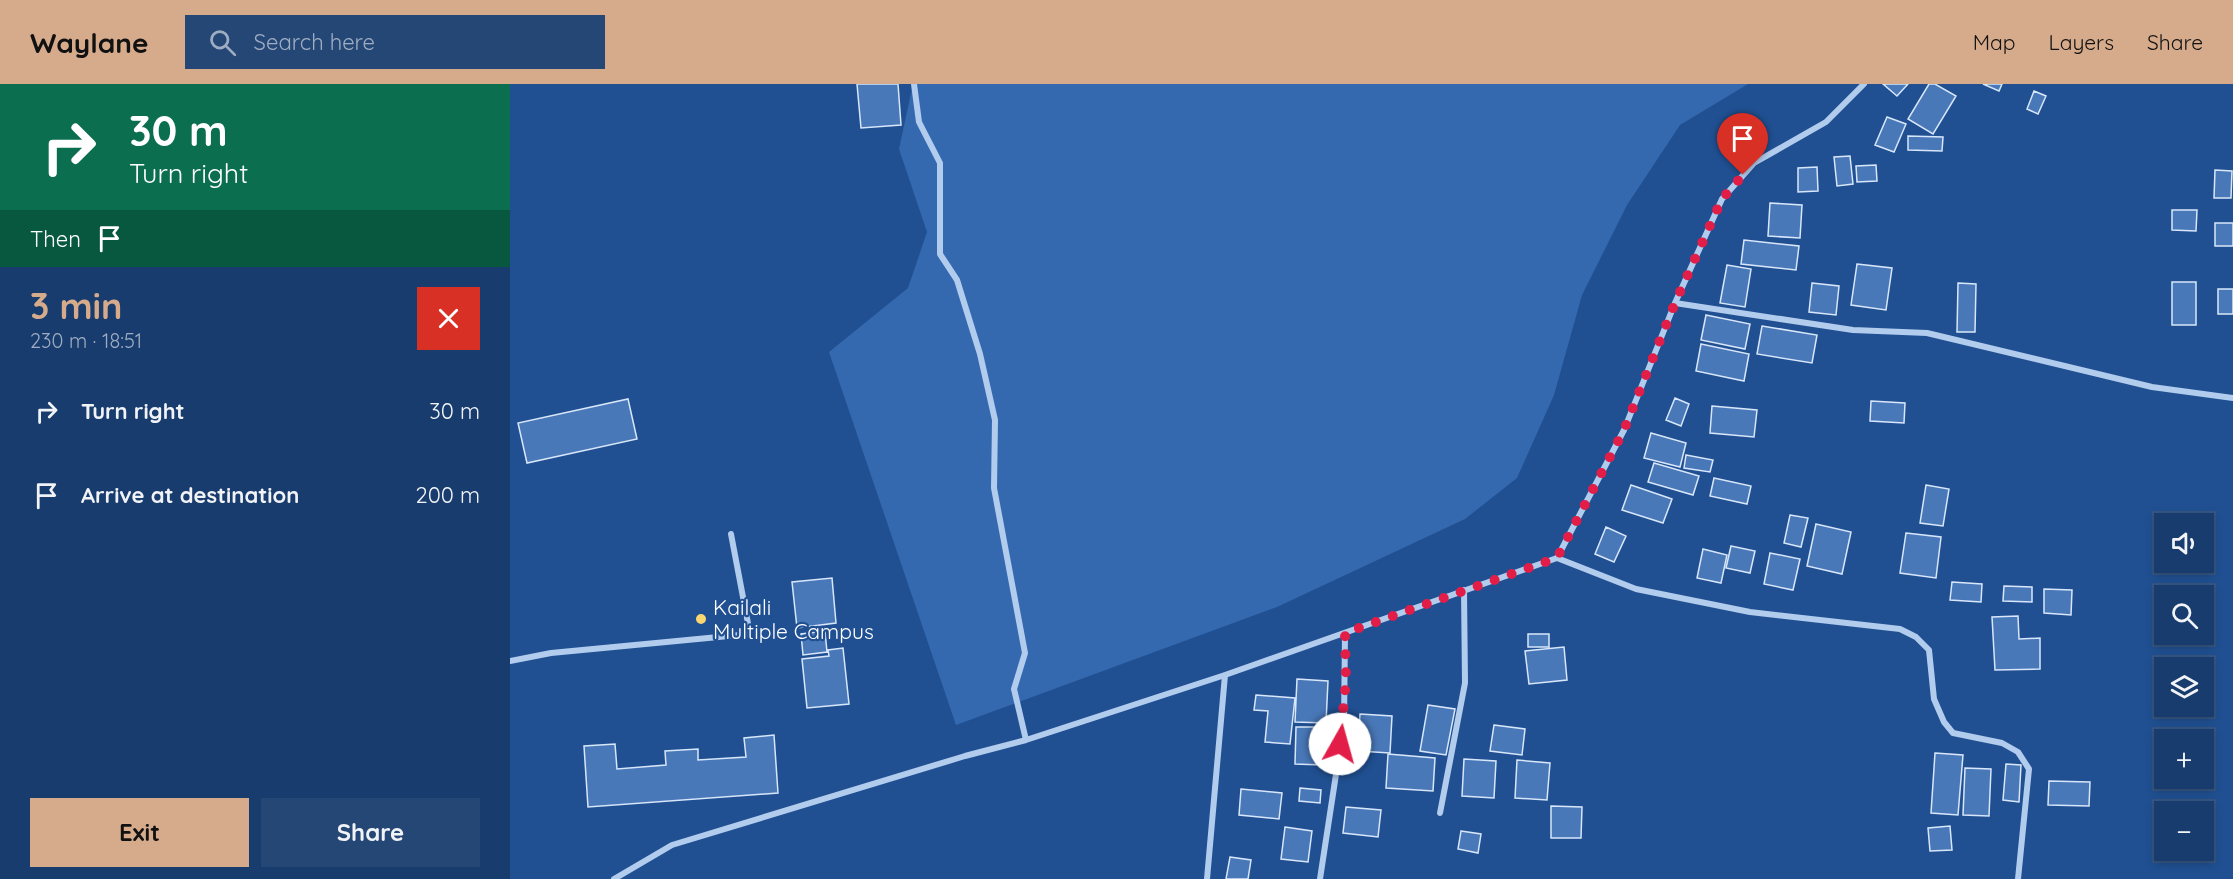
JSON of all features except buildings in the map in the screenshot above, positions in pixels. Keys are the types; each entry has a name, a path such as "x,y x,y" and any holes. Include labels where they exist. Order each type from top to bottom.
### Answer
{"street":[{"path":"914,84 919,122 940,163 939,254 957,280 980,354 995,420 994,488 1025,653 1014,688 1026,740"},
{"path":"1557,558 1624,430 1675,303 1722,199 1754,163 1826,122 1864,84"},
{"path":"1675,303 1853,330 1927,333 2152,387 2233,398"},
{"path":"510,661 551,653 750,634 731,534"},
{"path":"614,879 672,845 934,765 1026,740 1225,675 1557,558 1636,589 1750,612 1900,629 1916,637 1929,650 1934,699 1944,722 1953,733 2002,743 2018,752 2029,769 2019,879"},
{"path":"1440,813 1465,683 1464,590"},
{"path":"1320,879 1344,722 1345,633"},
{"path":"1207,879 1225,675"}],"shaded area":[{"path":"913,84 1748,84 1680,125 1627,205 1582,295 1554,395 1517,478 1465,519 1277,607 956,725 829,352 908,288 927,232 899,149"}],"place":[{"name":"Kailali Multiple Campus","path":"701,619"}],"route":[{"path":"1340,744 1344,722 1346,680 1345,633 1557,558 1624,430 1675,303 1722,199 1743,175"}]}
